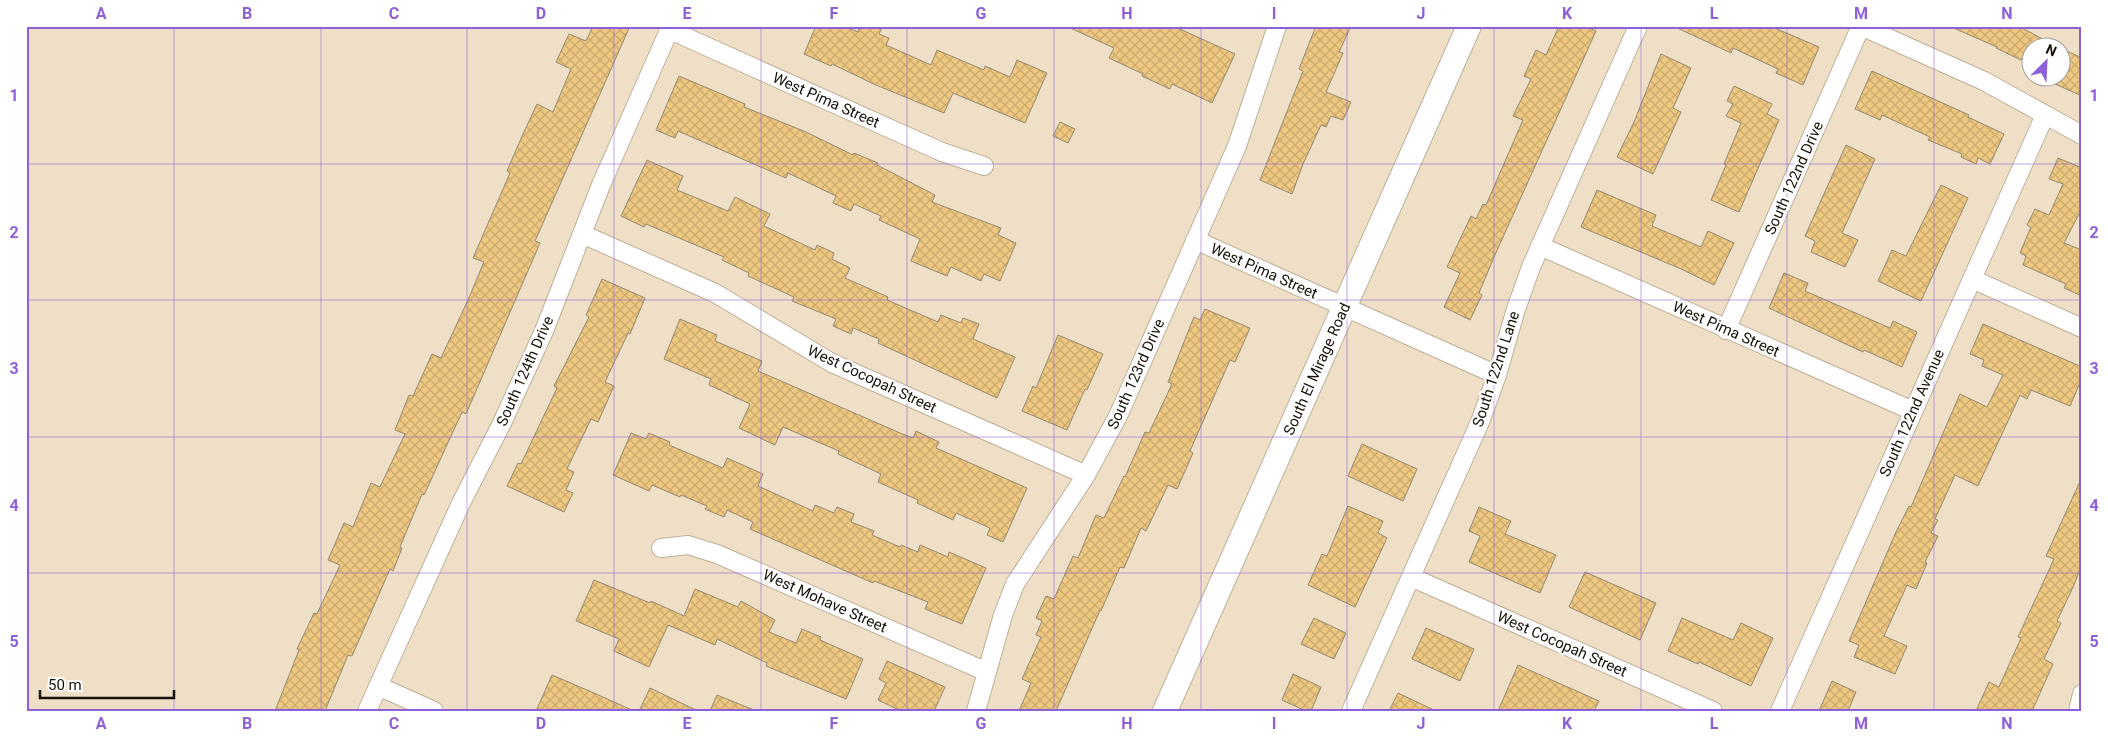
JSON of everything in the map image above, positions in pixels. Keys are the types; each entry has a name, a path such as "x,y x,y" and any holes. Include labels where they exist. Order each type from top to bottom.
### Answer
{"main road":[{"name":"South El Mirage Road","path":"1165,711 1469,26"}],"street":[{"name":"South 122nd Lane","path":"1351,711 1480,422 1498,375 1520,295 1638,26"},
{"path":"1861,26 1984,81 2082,136"},
{"name":"South 122nd Drive","path":"1726,330 1861,26"},
{"name":"West Pima Street","path":"671,28 942,152 984,166"},
{"name":"South 124th Drive","path":"368,711 461,503 502,423 534,354 601,185 671,28"},
{"name":"South 123rd Drive","path":"976,711 1003,615 1015,584 1086,475 1118,416 1237,146 1272,28"},
{"name":"South 122nd Avenue","path":"1780,711 2044,115"},
{"name":"West Cocopah Street","path":"582,234 715,293 832,363 1086,475"},
{"name":"West Pima Street","path":"1195,240 1498,375"},
{"name":"West Pima Street","path":"1540,246 1726,330 1913,411"},
{"path":"1972,279 2082,328"},
{"name":"West Mohave Street","path":"661,548 688,545 718,554 987,672"},
{"name":"West Cocopah Street","path":"1411,577 1713,711"},
{"path":"378,686 434,711"},
{"path":"2078,711 2082,694"}],"building":[{"path":"593,26 630,26 535,241 540,243 466,414 462,412 424,495 422,494 400,547 402,548 393,571 390,569 352,656 348,655 325,711 275,711 299,650 297,649 314,613 317,614 340,565 328,560 344,523 353,527 371,483 380,487 405,434 395,430 409,395 413,396 432,354 441,358 468,300 484,262 473,258 510,173 507,171 523,134 537,104 553,112 571,69 556,62 569,34 586,41"},
{"path":"816,26 844,26 858,32 860,26 883,26 879,34 889,38 886,45 931,65 937,50 984,70 985,66 1010,77 1017,60 1047,73 1025,123 953,93 944,113 876,85 832,64 831,66 804,54"},
{"path":"1066,26 1173,26 1235,54 1212,103 1172,84 1170,89 1142,76 1143,74 1109,58 1114,48"},
{"path":"1316,26 1351,26 1339,52 1343,53 1326,92 1351,102 1343,120 1331,116 1326,127 1321,125 1292,194 1260,180 1303,71 1299,69"},
{"path":"1559,26 1585,26 1596,31 1494,257 1479,293 1482,295 1470,320 1444,307 1460,273 1447,267 1471,216 1476,219 1483,204 1486,205 1523,120 1513,116 1531,79 1524,76 1536,50 1546,55"},
{"path":"1673,26 1770,26 1819,47 1803,85 1776,73 1778,69 1733,48 1731,53"},
{"path":"1949,26 2018,26 2041,38 2020,38 2020,60 1997,47"},
{"path":"2070,53 2082,58 2082,96 2064,88 2070,88"},
{"path":"1661,54 1691,68 1673,108 1681,112 1653,174 1617,157 1634,122"},
{"path":"1872,71 1969,115 1968,117 2004,134 1990,164 1978,158 1976,164 1961,157 1962,154 1928,140 1930,137 1882,115 1880,120 1855,109"},
{"path":"679,76 745,104 744,107 806,132 853,155 854,153 878,163 877,165 935,195 932,202 1001,228 998,235 1016,243 1000,281 984,274 981,281 951,267 947,276 911,261 920,239 879,220 881,216 854,204 851,211 833,203 836,196 788,173 786,178 678,131 675,138 656,130"},
{"path":"1734,86 1772,104 1767,114 1779,120 1739,212 1711,200 1741,123 1726,116 1733,104 1727,101"},
{"path":"1060,122 1075,129 1068,143 1053,136"},
{"path":"1846,145 1875,159 1842,233 1858,240 1845,267 1811,252 1815,241 1805,236"},
{"path":"2058,158 2082,168 2082,208 2064,243 2082,250 2082,296 2064,288 2066,284 2023,265 2026,256 2020,253 2031,227 2027,225 2035,209 2049,215 2063,184 2049,179"},
{"path":"647,160 683,176 677,190 728,211 735,197 770,214 764,226 815,250 817,245 834,253 832,259 850,268 845,278 888,297 887,300 938,322 941,315 961,323 963,318 979,324 973,339 1015,357 997,398 878,343 879,339 853,328 851,334 833,326 836,319 792,301 794,297 748,276 749,273 722,260 724,257 646,224 644,227 621,216"},
{"path":"1941,185 1968,198 1921,301 1878,281 1892,250 1906,256"},
{"path":"1597,190 1656,215 1652,226 1701,247 1708,231 1734,243 1714,285 1679,268 1581,227"},
{"path":"1784,273 1808,283 1805,291 1890,328 1893,321 1917,332 1902,367 1864,350 1863,352 1769,308"},
{"path":"602,279 645,298 630,334 628,333 605,382 614,386 598,422 591,419 567,469 574,472 566,490 573,493 564,512 507,486 518,463 521,464 557,388 554,386 589,317 586,315"},
{"path":"1205,309 1250,328 1235,362 1230,360 1190,451 1193,453 1177,489 1168,485 1146,531 1141,528 1124,568 1120,567 1100,610 1056,711 1019,711 1031,683 1022,679 1041,637 1036,635 1042,621 1036,618 1046,596 1054,599 1073,556 1078,558 1096,515 1104,518 1145,432 1149,433 1172,384 1168,382 1194,317 1200,320"},
{"path":"680,319 717,335 715,341 762,361 758,371 913,438 916,431 939,442 936,448 1027,488 1003,542 987,535 990,528 956,513 953,520 917,503 918,500 878,482 881,474 838,454 839,451 783,427 775,445 739,428 750,404 709,385 711,379 664,359"},
{"path":"1983,324 2082,367 2082,378 2070,406 2031,390 2027,399 2020,395 1978,486 1955,475 1935,519 1938,520 1931,533 1938,536 1925,562 1927,563 1916,589 1907,585 1884,636 1907,646 1895,674 1854,657 1859,645 1849,641 1896,532 1909,506 1911,507 1960,394 1987,407 2003,375 1982,366 1984,360 1970,354"},
{"path":"1058,335 1103,354 1067,430 1022,411 1033,386 1036,388"},
{"path":"631,433 646,439 649,433 670,442 669,445 723,468 727,458 763,474 758,486 813,511 815,505 834,513 837,507 854,514 851,522 874,531 872,535 900,547 901,545 918,552 920,545 948,557 949,552 986,568 962,624 925,609 928,602 874,581 873,583 750,529 753,522 727,510 724,517 705,509 707,506 681,495 680,497 652,485 649,491 613,475"},
{"path":"1362,444 1417,469 1403,501 1348,476"},
{"path":"2082,477 2082,564 2057,621 2061,623 2044,659 2053,664 2032,711 1976,711 1989,682 1999,687 2021,638 2018,637 2054,559 2046,556"},
{"path":"1348,506 1383,521 1378,533 1387,538 1355,607 1308,585 1322,554 1327,556"},
{"path":"1479,507 1511,521 1505,534 1556,555 1540,593 1469,562 1480,536 1469,531"},
{"path":"1585,572 1656,603 1640,640 1569,607"},
{"path":"594,580 650,603 651,601 684,616 695,589 738,607 741,601 775,620 769,632 796,643 802,629 821,637 820,640 863,659 846,699 766,666 767,663 717,639 715,645 668,625 649,667 614,651 619,639 576,621"},
{"path":"1314,618 1346,633 1334,659 1301,644"},
{"path":"1682,618 1733,640 1741,623 1773,638 1751,686 1699,662 1698,664 1668,651"},
{"path":"1426,628 1474,649 1460,681 1412,659"},
{"path":"887,661 945,687 934,711 901,711 878,700 886,683 879,679"},
{"path":"1518,665 1599,701 1594,711 1498,711"},
{"path":"1293,674 1321,687 1311,711 1306,711 1282,700"},
{"path":"552,675 594,693 634,711 536,711"},
{"path":"1832,681 1856,692 1848,711 1819,711"},
{"path":"650,688 698,711 639,711"},
{"path":"1398,693 1436,711 1389,711"},
{"path":"717,695 754,710 754,711 710,711"}]}
